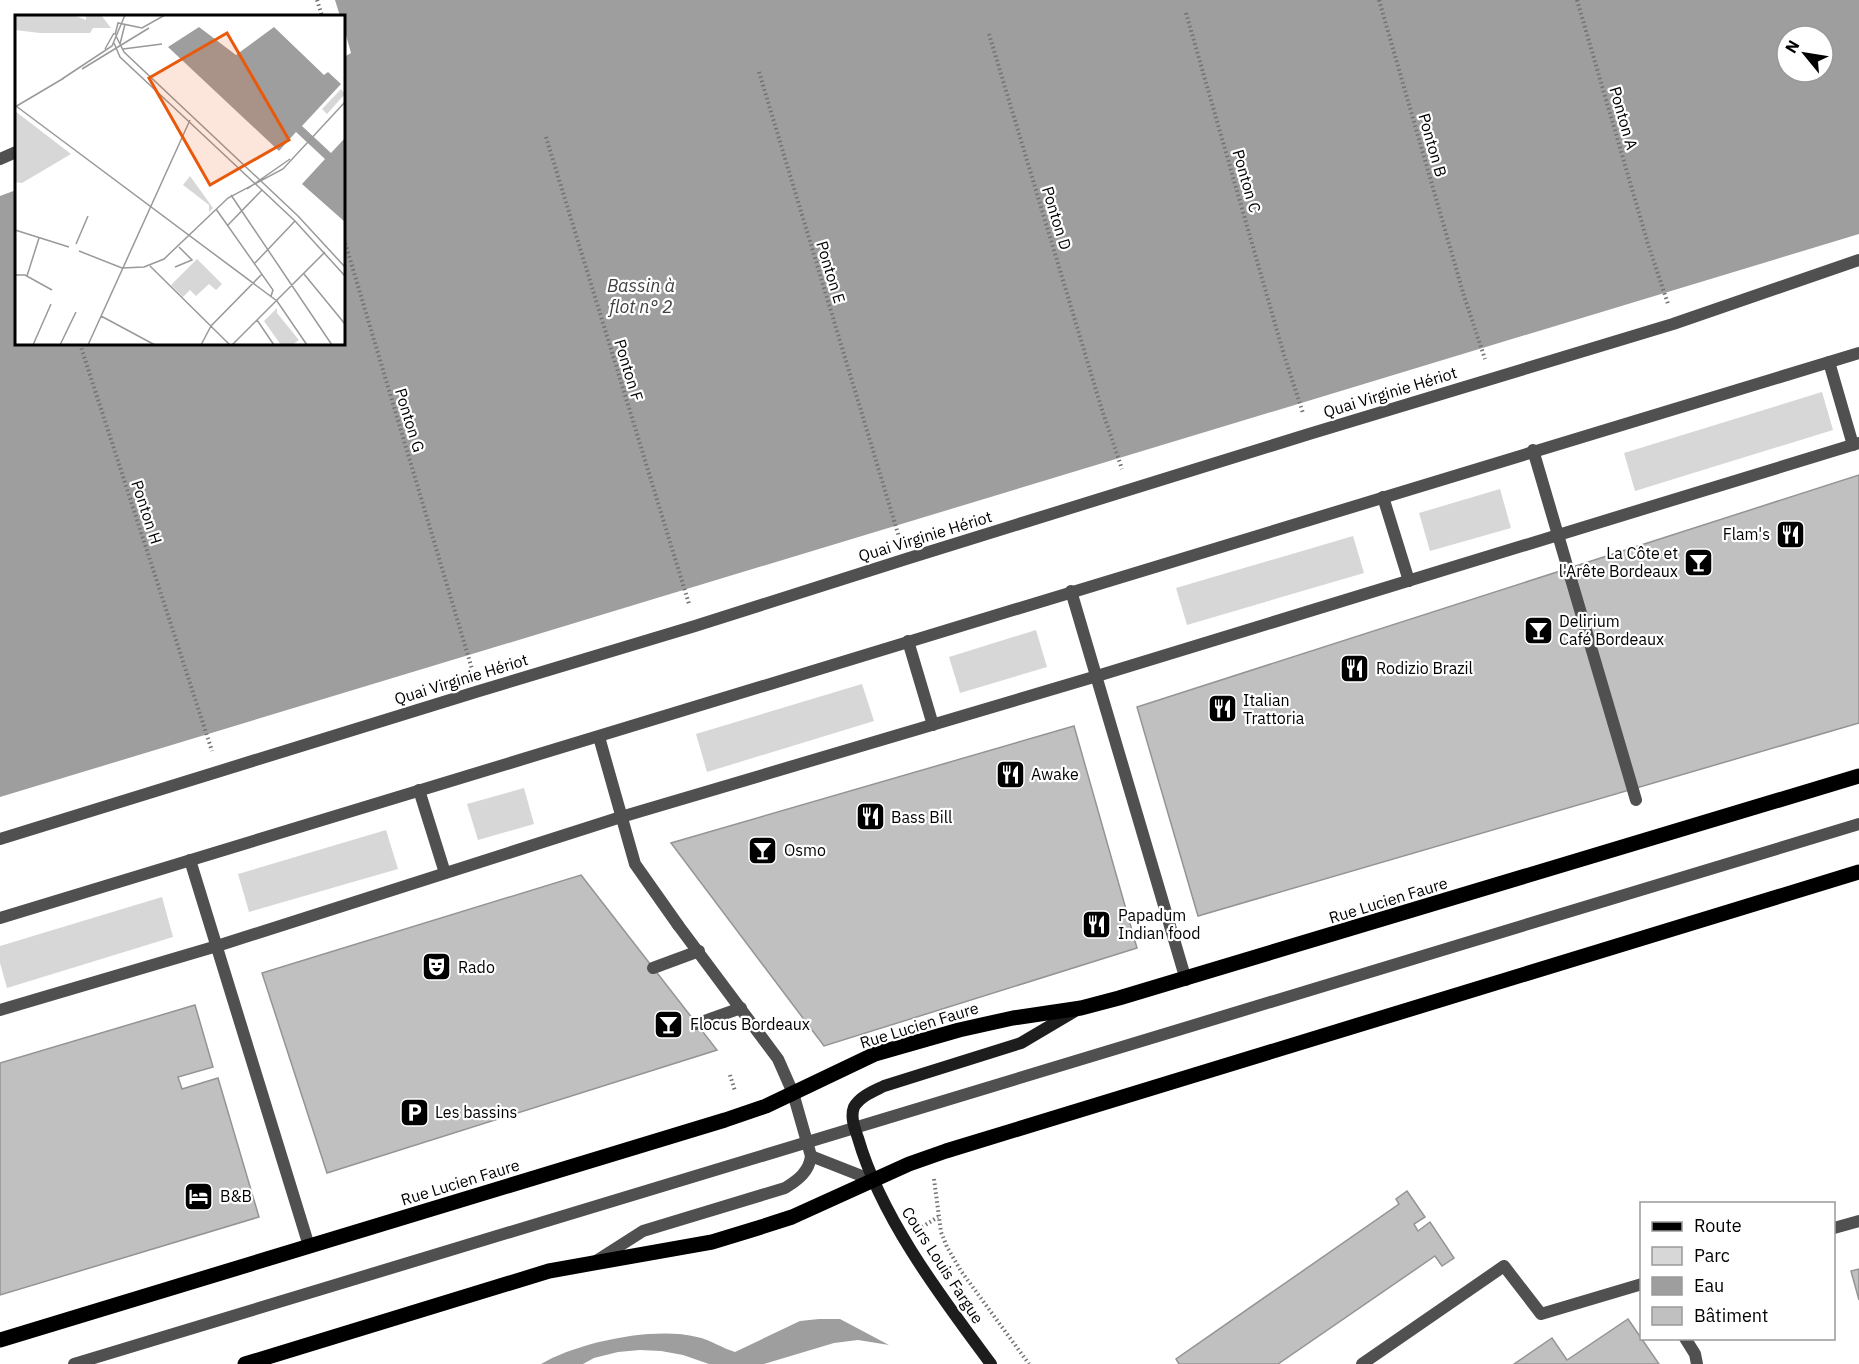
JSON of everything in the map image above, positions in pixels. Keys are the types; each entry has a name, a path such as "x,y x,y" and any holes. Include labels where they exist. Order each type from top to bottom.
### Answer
{"main road":[{"name":"Rue Lucien Faure","path":"0,1340 725,1120 766,1106 875,1054 959,1030 1013,1018 1080,1008 1186,980 1859,776"},
{"path":"245,1364 549,1271 712,1242 792,1217 872,1180 937,1154 1859,872"},
{"path":"855,1128 852,1119 854,1107 864,1096 884,1086 1021,1043 1080,1008"},
{"name":"Cours Louis Fargue","path":"855,1128 872,1180 895,1223 951,1311 991,1364"}],"street":[{"path":"0,159 15,152"},
{"name":"Quai Virginie Hériot","path":"0,839 695,626 1332,427 1673,324 1859,260"},
{"path":"0,918 1533,450 1859,353"},
{"path":"0,1010 217,946 621,817 1097,676 1856,444 1828,362"},
{"path":"1533,450 1636,800"},
{"path":"1383,497 1409,581"},
{"path":"1071,591 1186,980"},
{"path":"908,641 933,724"},
{"path":"591,1264 643,1232 785,1188 800,1179 810,1165 811,1156 793,1093 778,1059 635,864 599,737"},
{"path":"419,790 445,873"},
{"path":"74,1364 1859,824"},
{"path":"190,860 309,1246"},
{"path":"653,968 699,951"},
{"path":"696,1024 741,1008"},
{"path":"811,1156 872,1180"},
{"path":"1835,1227 1859,1221"},
{"path":"1362,1364 1504,1266 1541,1314 1639,1287"},
{"path":"1686,1340 1695,1354 1697,1364"}],"path":[{"path":"316,0 322,15"},
{"name":"Ponton B","path":"1379,0 1464,296 1485,357"},
{"name":"Ponton A","path":"1577,0 1647,244 1667,300"},
{"name":"Ponton C","path":"1186,13 1284,355 1303,412"},
{"name":"Ponton D","path":"989,33 1102,410 1122,466"},
{"name":"Ponton E","path":"759,72 880,478 899,534"},
{"name":"Ponton F","path":"546,137 687,600"},
{"name":"Ponton G","path":"345,242 471,664"},
{"name":"Ponton H","path":"80,345 190,689 210,744"},
{"path":"934,1178 941,1232 947,1247 961,1271 1029,1364"}],"green space":[{"path":"1822,392 1833,430 1635,491 1624,453"},
{"path":"1500,489 1511,528 1430,551 1419,513"},
{"path":"1353,536 1364,573 1187,625 1176,588"},
{"path":"1036,630 1047,667 960,693 949,657"},
{"path":"862,684 874,721 707,772 696,734"},
{"path":"524,788 534,824 478,840 467,804"},
{"path":"386,830 398,869 249,912 238,874"},
{"path":"162,897 173,937 7,988 0,963 0,946"}],"water":[{"name":"Bassin à flot n° 2","path":"335,0 1859,0 1859,234 0,797 0,196 15,190 15,345 345,345 345,56 351,53 345,32 345,15 340,15"},
{"path":"840,1319 889,1345 858,1340 834,1343 764,1364 709,1364 683,1355 640,1350 618,1352 594,1358 583,1364 541,1364 575,1349 596,1343 660,1333 697,1337 735,1352 800,1321"}],"building":[{"path":"1859,475 1859,723 1198,916 1137,707"},
{"path":"1074,726 1137,948 824,1046 671,843"},
{"name":"Les bassins","path":"581,875 717,1050 327,1173 262,973"},
{"path":"195,1005 213,1067 178,1077 182,1089 218,1078 259,1217 0,1295 0,1063"},
{"path":"1407,1191 1425,1217 1414,1224 1418,1231 1430,1222 1454,1258 1442,1266 1435,1256 1278,1364 1179,1364 1176,1359 1399,1204 1396,1199"},
{"path":"1859,1269 1859,1300 1851,1271"},
{"path":"1628,1319 1640,1340 1642,1340 1659,1364 1514,1364 1552,1338 1567,1360"}],"place":[{"name":"Flam's","path":"1791,534"},
{"name":"La Côte et l'Arête Bordeaux","path":"1699,562"},
{"name":"Delirium Café Bordeaux","path":"1538,630"},
{"name":"Rodizio Brazil","path":"1355,668"},
{"name":"Italian Trattoria","path":"1222,709"},
{"name":"Awake","path":"1010,774"},
{"name":"Bass Bill","path":"870,817"},
{"name":"Osmo","path":"763,850"},
{"name":"Papadum Indian food","path":"1097,924"},
{"name":"Rado","path":"437,967"},
{"name":"Flocus Bordeaux","path":"669,1024"},
{"name":"Les bassins","path":"414,1112"},
{"name":"B&B","path":"199,1196"}]}
